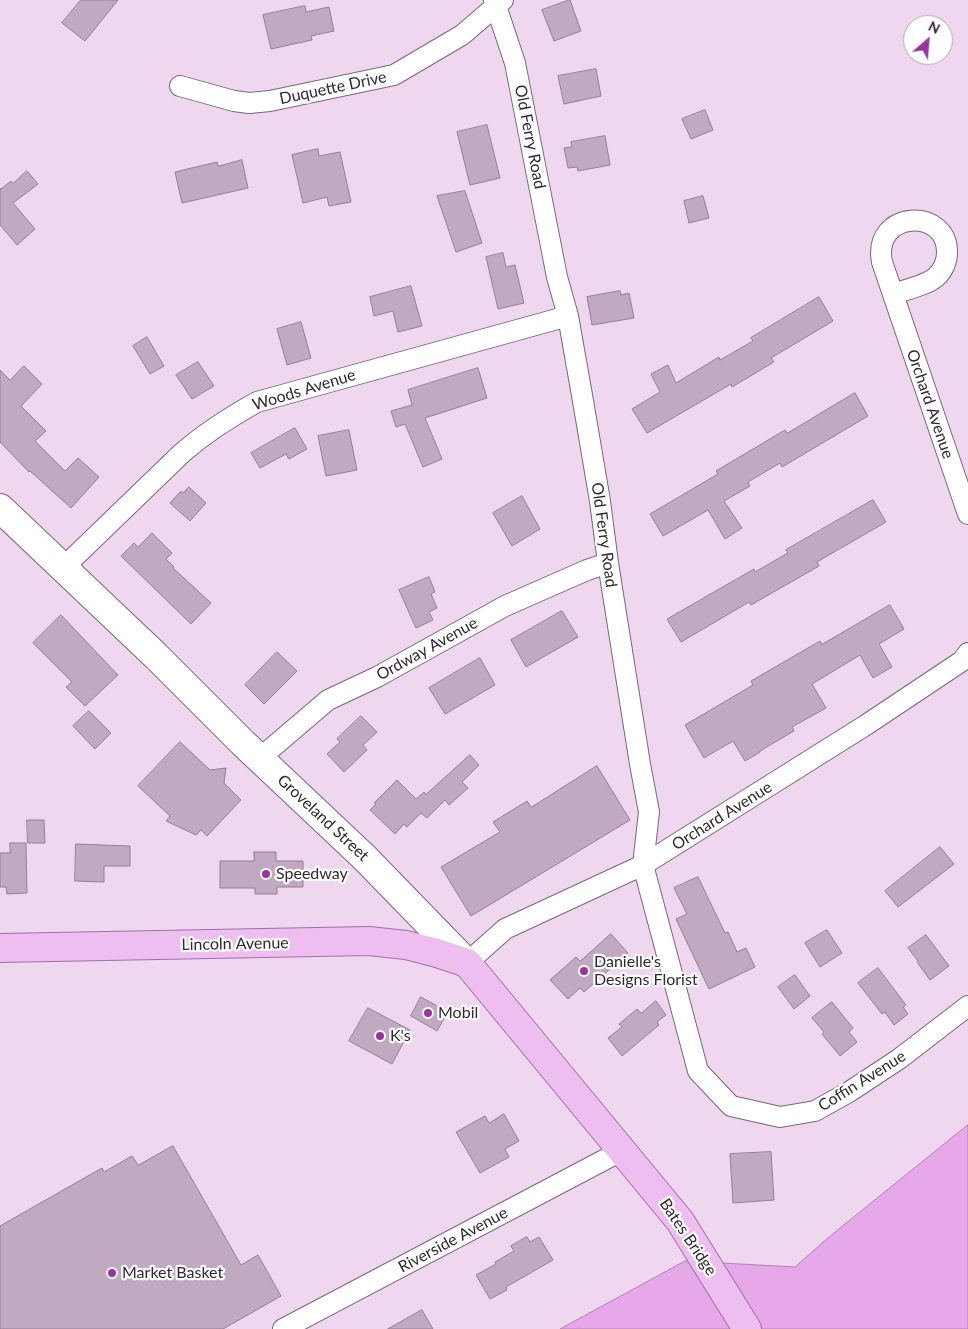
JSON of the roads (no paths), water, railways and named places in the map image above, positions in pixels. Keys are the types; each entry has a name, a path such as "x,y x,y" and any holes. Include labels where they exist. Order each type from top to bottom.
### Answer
{"main road":[{"name":"Groveland Street","path":"0,508 365,858 467,964 623,1150"},
{"name":"Lincoln Avenue","path":"0,948 369,941 406,945 437,953 467,964"},
{"name":"Bates Bridge","path":"623,1150 680,1221 747,1329"}],"street":[{"name":"Duquette Drive","path":"180,86 220,98 249,103 270,101 394,75 462,35 498,2"},
{"name":"Old Ferry Road","path":"498,2 516,63 557,277 568,316 598,492 649,812 643,865 698,1072"},
{"name":"Orchard Avenue","path":"893,294 968,514"},
{"name":"Woods Avenue","path":"63,568 200,437 257,402 568,316"},
{"name":"Ordway Avenue","path":"260,758 328,700 377,677 505,606 587,570 608,563"},
{"name":"Orchard Avenue","path":"467,964 505,929 643,865 866,725 962,661 968,653"},
{"name":"Coffin Avenue","path":"698,1072 731,1106 780,1117 815,1111 849,1092 899,1059 968,1006"},
{"name":"Riverside Avenue","path":"283,1329 623,1150"}],"place":[{"name":"Speedway","path":"266,874"},
{"name":"Danielle's Designs Florist","path":"584,971"},
{"name":"Mobil","path":"428,1013"},
{"name":"K's","path":"380,1036"},
{"name":"Market Basket","path":"112,1273"}]}
